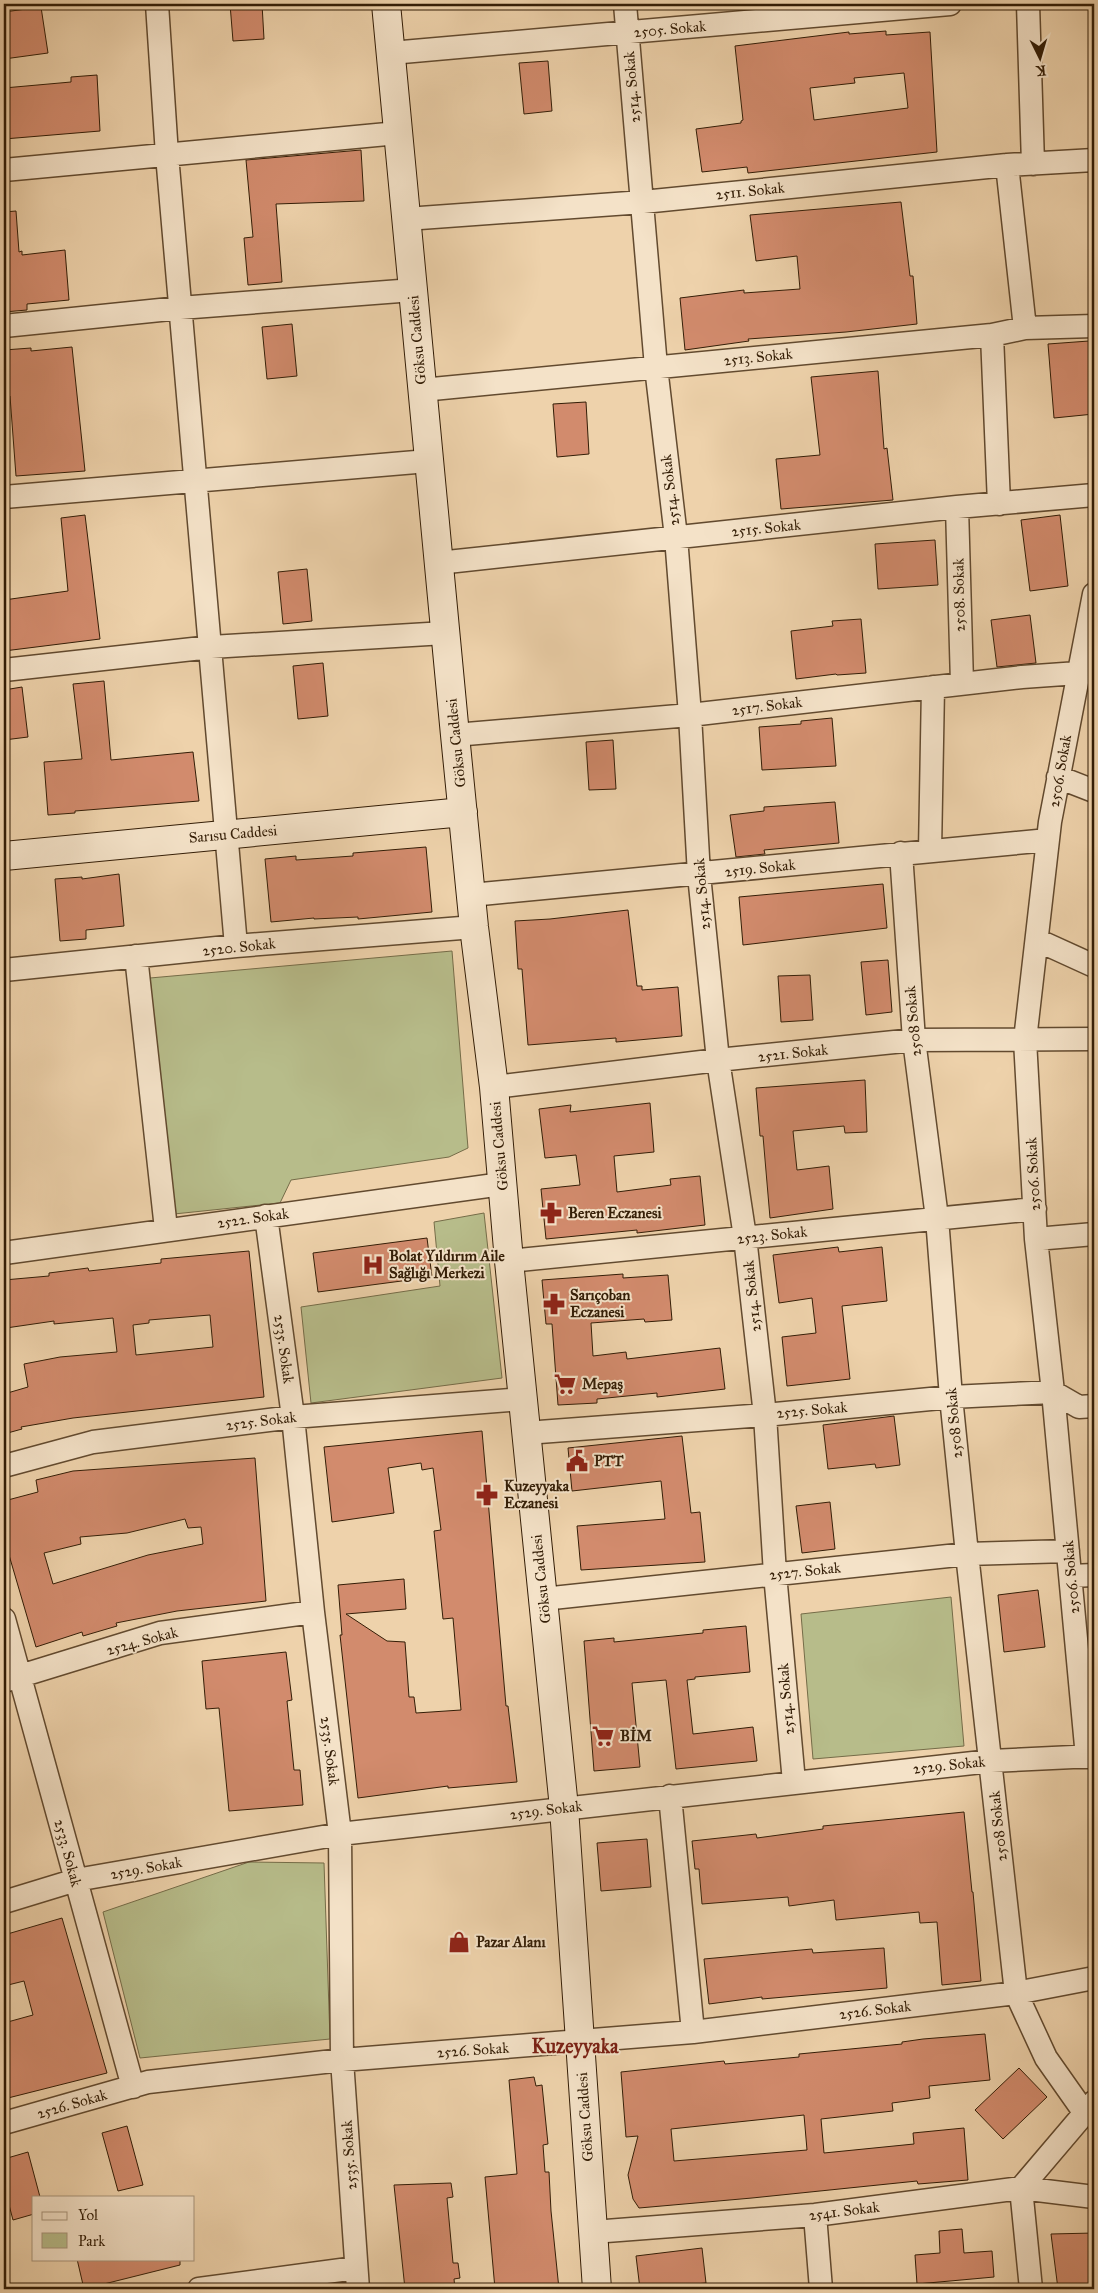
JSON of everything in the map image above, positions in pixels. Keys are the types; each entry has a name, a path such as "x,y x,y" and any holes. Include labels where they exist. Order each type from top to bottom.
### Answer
{"street":[{"path":"157,4 167,155 236,946"},
{"name":"Göksu Caddesi","path":"386,4 428,462 474,927 494,1087 509,1261 564,1808 597,2289"},
{"name":"2514. Sokak","path":"625,4 656,367 676,538 690,715 699,875 718,1060 745,1238 765,1415 775,1574 794,1782"},
{"name":"2505. Sokak","path":"391,53 950,4"},
{"path":"1028,4 1033,164"},
{"path":"4,170 398,133"},
{"name":"2511. Sokak","path":"406,219 643,202 1007,166 1094,160"},
{"path":"1007,166 1025,328"},
{"path":"4,326 180,308 412,290"},
{"name":"2513. Sokak","path":"422,390 992,335 1025,328 1094,326"},
{"path":"992,335 999,504"},
{"path":"4,497 428,462"},
{"name":"2515. Sokak","path":"438,563 957,507 1094,495"},
{"name":"2508. Sokak","path":"957,507 962,683"},
{"name":"2506. Sokak","path":"1090,1756 1036,1239 1025,1040 1048,840 1058,777 1094,594"},
{"path":"4,670 210,647 445,633"},
{"name":"2517. Sokak","path":"455,735 690,715 962,683 1078,673"},
{"path":"930,851 933,687"},
{"path":"1058,777 1094,791"},
{"name":"Sarısu Caddesi","path":"4,856 463,812"},
{"name":"2519. Sokak","path":"471,895 699,875 901,853 1048,840"},
{"name":"2508 Sokak","path":"901,853 914,1040 938,1218 951,1397 1016,1993 1046,2058 1089,2107"},
{"name":"2520. Sokak","path":"4,970 236,946 474,927"},
{"path":"1037,940 1094,966"},
{"path":"136,956 166,1229"},
{"name":"2521. Sokak","path":"494,1087 718,1060 914,1040 1094,1039"},
{"name":"2522. Sokak","path":"4,1253 166,1229 502,1184"},
{"name":"2523. Sokak","path":"509,1261 1035,1209"},
{"name":"2535. Sokak","path":"266,1216 293,1417 313,1612 340,1834 342,2060 357,2278"},
{"path":"1036,1239 1094,1234"},
{"path":"1053,1392 1079,1407 1094,1406"},
{"name":"2525. Sokak","path":"526,1433 765,1415 951,1397 1053,1392"},
{"name":"2525. Sokak","path":"4,1466 93,1442 293,1417 523,1399"},
{"name":"2527. Sokak","path":"543,1599 967,1554 1068,1551"},
{"path":"1071,1576 1094,1574"},
{"name":"2524. Sokak","path":"12,1679 160,1633 313,1612"},
{"name":"2533. Sokak","path":"4,1619 12,1679 76,1880 133,2087"},
{"name":"2529. Sokak","path":"4,1902 76,1880 340,1834 991,1761 1090,1756"},
{"path":"670,1796 693,2032"},
{"name":"2526. Sokak","path":"4,2123 148,2082 342,2060 693,2032 1016,1993 1094,1978"},
{"path":"1031,2289 1021,2188 1089,2107"},
{"name":"2541. Sokak","path":"593,2232 815,2215 1021,2188 1094,2197"},
{"path":"815,2215 821,2289"},
{"path":"199,2289 357,2278"}],"green space":[{"path":"452,951 468,1148 449,1157 291,1180 280,1203 174,1214 150,978"},
{"path":"484,1213 502,1378 311,1403 301,1307 440,1286 434,1222"},
{"path":"951,1597 964,1746 813,1759 801,1614"},
{"path":"249,1862 324,1863 330,2039 140,2058 103,1912"}],"building":[{"path":"230,4 262,4 264,39 233,41"},
{"path":"41,7 48,53 4,59 4,12"},
{"path":"886,31 886,35 930,32 937,152 748,173 747,167 702,172 696,129 741,123 743,120 735,46 849,32 849,34","holes":["904,73 908,108 814,120 810,88 855,83 854,78"]},
{"path":"548,61 552,111 524,114 519,63"},
{"path":"97,75 100,131 4,139 4,88 71,82 71,77"},
{"path":"361,150 364,201 276,204 282,282 248,285 244,238 253,237 246,160"},
{"path":"901,202 910,276 913,276 917,324 846,332 748,339 749,341 685,350 680,298 744,290 744,293 800,289 797,256 756,261 750,215"},
{"path":"16,211 19,252 22,251 22,255 65,250 69,300 27,304 27,310 4,312 4,212"},
{"path":"292,324 297,376 267,379 262,327"},
{"path":"1089,341 1094,414 1054,418 1048,344"},
{"path":"72,347 85,471 16,476 10,396 7,396 4,350 31,348 31,351"},
{"path":"878,371 884,449 887,448 893,500 781,509 776,459 820,455 811,377"},
{"path":"586,402 589,454 557,457 553,404"},
{"path":"85,515 100,639 4,651 4,600 68,591 61,518"},
{"path":"1060,515 1068,586 1030,591 1021,520"},
{"path":"935,540 938,585 878,589 875,544"},
{"path":"307,569 312,621 283,624 278,572"},
{"path":"1030,615 1036,663 997,667 991,620"},
{"path":"861,619 866,673 836,674 796,679 791,631 833,626 832,621"},
{"path":"323,663 328,716 298,719 293,666"},
{"path":"104,681 111,760 193,752 199,801 48,815 44,762 82,759 73,684"},
{"path":"22,687 28,737 4,740 4,690"},
{"path":"832,718 836,766 762,770 759,727 801,724 801,721"},
{"path":"613,740 616,789 589,790 586,742"},
{"path":"835,802 839,843 764,850 765,854 736,857 730,815 764,811 764,807"},
{"path":"426,847 432,912 358,919 358,917 314,918 271,922 265,859 296,856 296,860 353,856 353,853"},
{"path":"119,874 124,926 86,930 86,939 60,941 55,879 82,877 82,879"},
{"path":"883,884 887,928 743,945 739,897"},
{"path":"628,910 637,986 642,986 642,990 678,987 682,1036 616,1042 616,1038 528,1045 522,969 518,969 515,921"},
{"path":"888,960 892,1012 866,1015 861,962"},
{"path":"810,975 813,1020 781,1022 778,976"},
{"path":"865,1080 867,1132 845,1133 844,1126 793,1131 797,1170 829,1166 833,1209 770,1218 763,1136 760,1136 756,1088"},
{"path":"650,1103 654,1152 614,1156 617,1192 671,1185 670,1179 700,1176 705,1225 637,1233 637,1230 546,1239 541,1189 580,1185 576,1155 545,1158 539,1109 571,1105 570,1112"},
{"name":"Bolat Yıldırım Aile Sağlığı Merkezi","path":"427,1238 432,1277 318,1292 313,1253"},
{"path":"838,1247 839,1252 882,1247 887,1301 842,1306 850,1379 787,1386 782,1337 816,1333 812,1298 779,1303 773,1255"},
{"path":"249,1251 264,1397 73,1418 21,1427 22,1429 4,1434 4,1394 28,1387 24,1364 60,1357 117,1352 113,1318 54,1324 54,1321 6,1328 4,1280 49,1276 49,1273 88,1268 89,1271 161,1263 161,1259","holes":["210,1315 213,1347 136,1355 133,1325 149,1323 149,1320"]},
{"path":"623,1274 623,1278 668,1275 672,1320 645,1322 644,1319 591,1323 593,1356 626,1352 627,1359 720,1348 725,1389 657,1397 657,1393 597,1399 597,1403 558,1405 552,1324 546,1324 542,1280"},
{"path":"894,1416 900,1465 876,1468 875,1464 828,1469 823,1425"},
{"path":"482,1431 506,1706 508,1706 517,1782 448,1788 448,1786 358,1798 340,1635 342,1635 338,1585 404,1579 406,1609 346,1614 387,1641 405,1642 409,1697 414,1697 416,1713 461,1710 453,1618 443,1619 434,1531 441,1530 433,1468 422,1470 421,1463 388,1468 394,1513 332,1522 324,1447"},
{"path":"682,1436 691,1513 700,1512 705,1562 581,1570 577,1526 665,1519 661,1481 572,1491 568,1448"},
{"path":"255,1458 266,1601 177,1611 116,1623 117,1626 83,1636 82,1632 36,1647 4,1538 4,1501 38,1492 36,1480 73,1471","holes":["185,1519 188,1528 201,1527 203,1544 148,1555 53,1584 44,1553 81,1544 80,1537 127,1533"]},
{"path":"830,1502 835,1549 802,1553 796,1506"},
{"path":"1038,1590 1045,1647 1004,1652 998,1595"},
{"path":"746,1626 750,1672 695,1677 695,1679 687,1680 693,1734 753,1727 757,1761 676,1769 666,1680 632,1683 640,1767 594,1771 584,1641 614,1638 614,1642 703,1633 703,1630"},
{"path":"286,1652 292,1700 287,1701 294,1770 300,1770 303,1805 229,1811 219,1708 206,1709 202,1661"},
{"path":"964,1812 981,1981 942,1985 937,1922 920,1923 919,1912 836,1920 834,1900 789,1906 788,1897 702,1904 699,1869 695,1869 692,1841 756,1834 757,1838 823,1829 823,1826"},
{"path":"647,1839 651,1887 601,1891 597,1843"},
{"path":"62,1918 107,2073 4,2099 4,2023 33,2015 24,1981 4,1986 4,1935"},
{"path":"884,1948 887,1988 762,1999 762,1997 709,2004 704,1959 812,1949 813,1953"},
{"path":"985,2034 990,2080 929,2086 930,2098 892,2103 893,2111 821,2119 824,2153 914,2144 913,2133 964,2128 968,2180 918,2184 917,2181 639,2208 633,2199 628,2175 638,2136 626,2137 621,2072 724,2061 725,2064 799,2057 799,2054 902,2044 902,2042","holes":["804,2115 807,2150 674,2161 671,2129"]},
{"path":"1019,2068 1047,2097 1003,2139 975,2110"},
{"path":"534,2077 536,2086 542,2085 548,2144 543,2145 545,2172 549,2172 559,2289 495,2289 485,2177 517,2174 509,2080"},
{"path":"127,2126 143,2185 118,2191 102,2133"},
{"path":"28,2152 40,2196 32,2196 32,2215 13,2220 4,2186 4,2159"},
{"path":"451,2183 453,2197 447,2198 453,2263 458,2263 460,2278 454,2279 455,2289 405,2289 394,2185"},
{"path":"962,2229 964,2253 992,2251 994,2277 917,2284 915,2255 940,2253 939,2231"},
{"path":"1094,2233 1094,2289 1058,2289 1051,2234"},
{"path":"702,2248 706,2283 640,2289 636,2256"},
{"path":"77,2260 180,2260 180,2265 84,2289"}],"place":[{"name":"Beren Eczanesi","path":"551,1213"},
{"name":"Bolat Yıldırım Aile Sağlığı Merkezi","path":"373,1265"},
{"name":"Sarıçoban Eczanesi","path":"554,1304"},
{"name":"Mepaş","path":"565,1384"},
{"name":"PTT","path":"577,1461"},
{"name":"Kuzeyyaka Eczanesi","path":"487,1495"},
{"name":"BİM","path":"603,1736"},
{"name":"Pazar Alanı","path":"459,1942"}],"district":[{"name":"Kuzeyyaka","path":"575,2046"}]}
